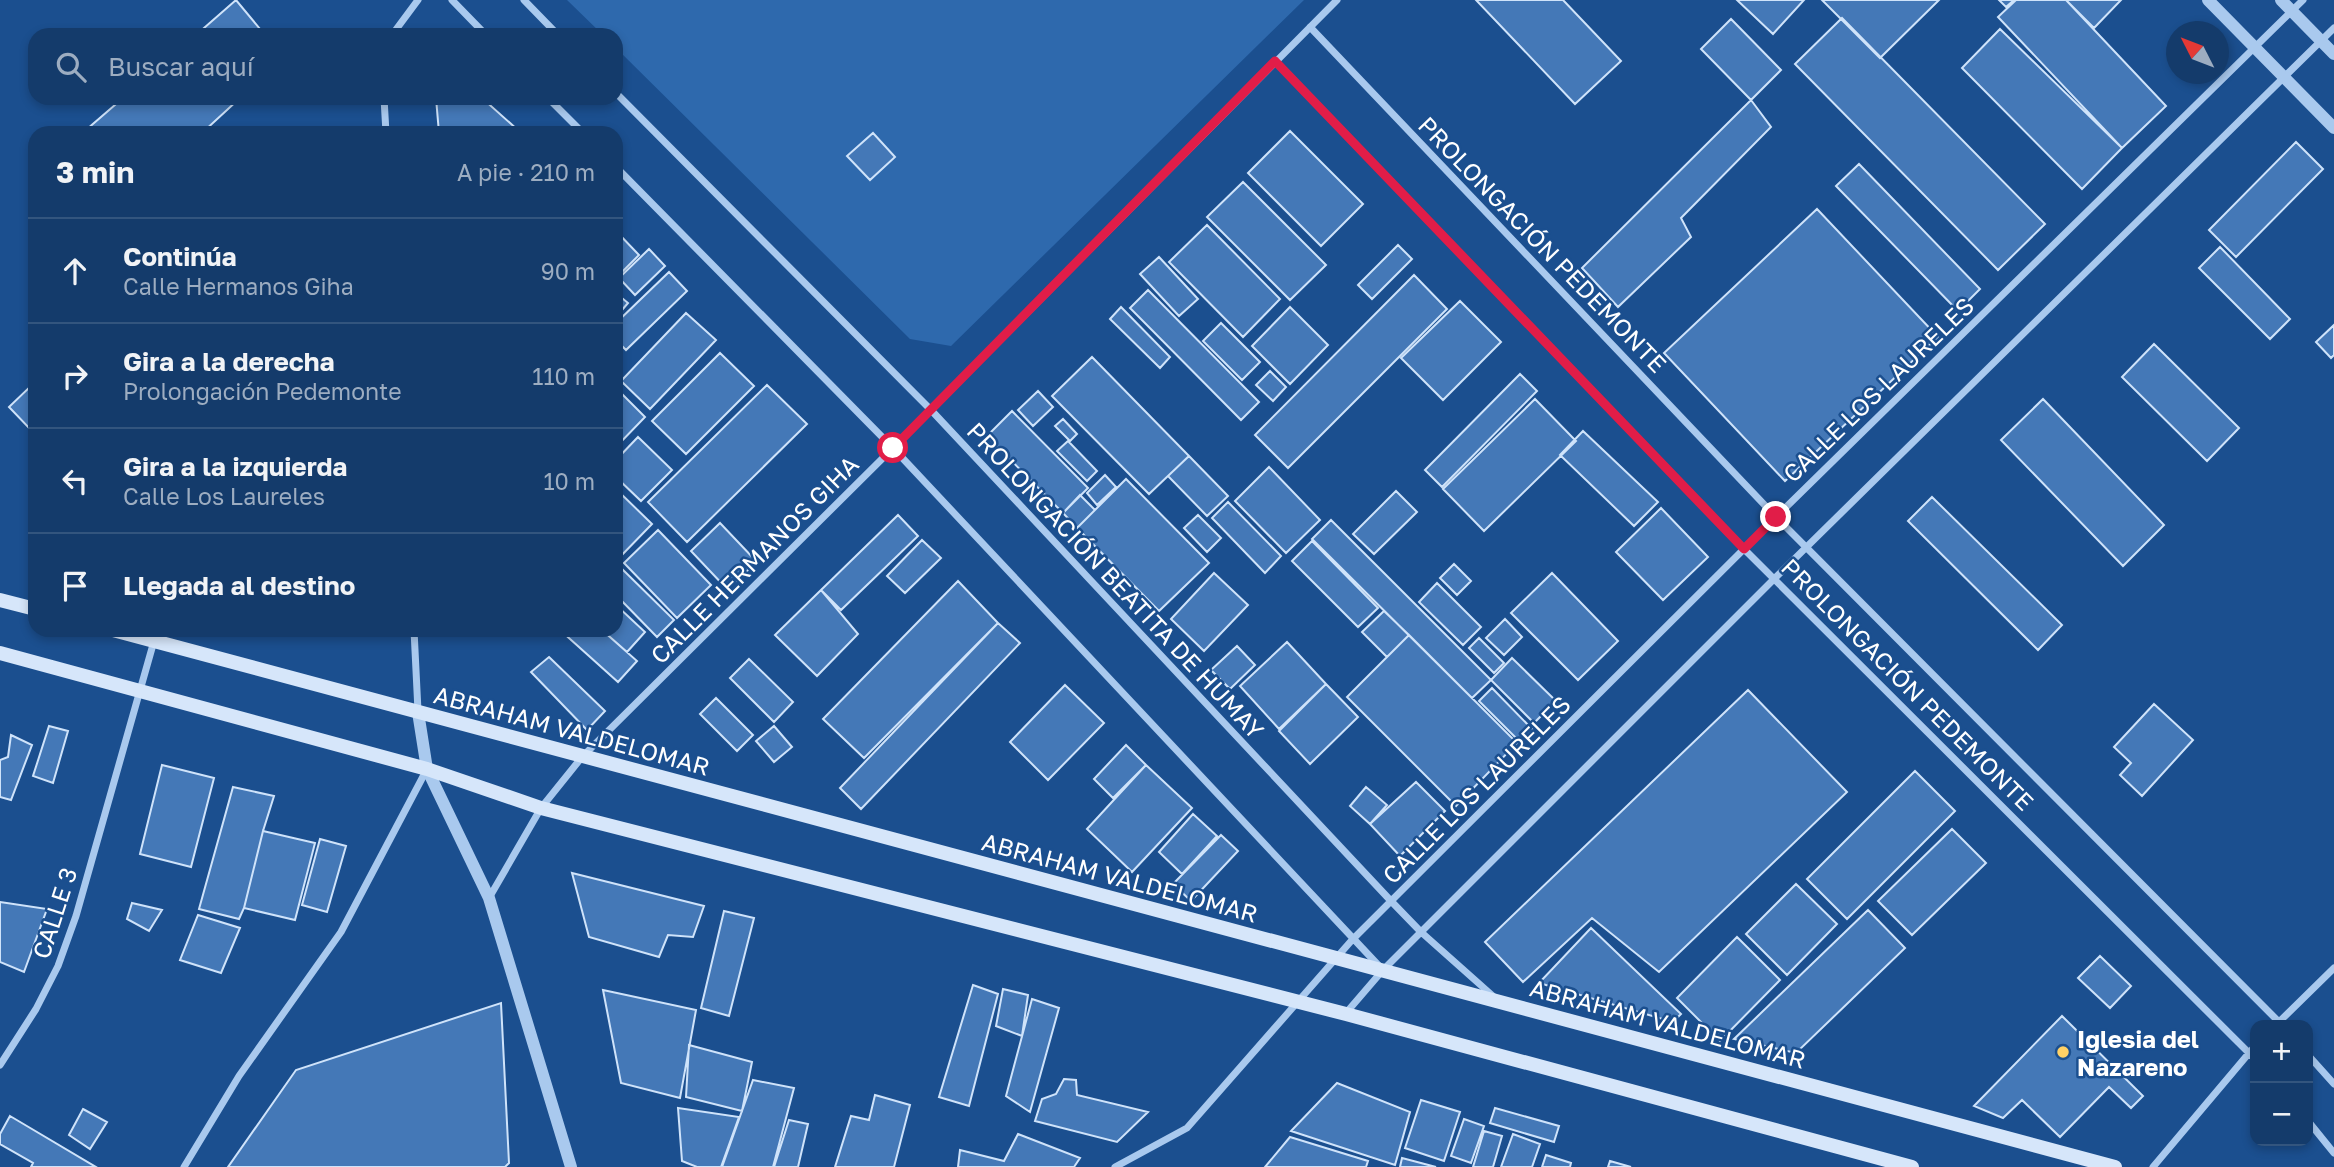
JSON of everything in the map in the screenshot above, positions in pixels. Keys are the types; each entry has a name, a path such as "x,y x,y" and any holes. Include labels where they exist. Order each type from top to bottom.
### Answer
{"main road":[{"path":"0,600 28,607"},
{"name":"ABRAHAM VALDELOMAR","path":"140,637 2115,1167"},
{"path":"0,653 427,769 541,808 1346,1014 1912,1167"}],"street":[{"path":"396,28 418,0"},
{"path":"452,0 479,28"},
{"path":"524,0 551,28"},
{"name":"CALLE HERMANOS GIHA","path":"489,898 541,808 582,757 1337,0"},
{"path":"2208,0 2334,128"},
{"path":"2281,0 2334,54"},
{"name":"CALLE LOS LAURELES","path":"1115,1167 1187,1128 1352,940 1776,517 2303,0"},
{"name":"PROLONGACIÓN PEDEMONTE","path":"1310,26 1806,548 2275,1020"},
{"path":"1346,1014 1383,970 1774,579 2334,28"},
{"name":"PROLONGACIÓN PEDEMONTE","path":"1275,61 1744,549 2250,1047"},
{"name":"PROLONGACIÓN BEATITA DE HUMAY","path":"623,100 931,410 1391,901 1500,1002"},
{"path":"384,105 386,126"},
{"path":"555,105 576,126"},
{"path":"623,174 893,448 1383,970"},
{"path":"414,637 418,712 427,769 489,898 571,1167"},
{"name":"CALLE 3","path":"0,1065 36,1009 58,966 76,916 155,641"},
{"path":"184,1167 239,1076 341,932 427,769"},
{"path":"2283,1020 2334,968"},
{"path":"2153,1167 2250,1051"},
{"path":"2313,1061 2334,1084"},
{"path":"2313,1127 2334,1153"}],"shaded area":[{"path":"567,0 1304,0 951,346 910,339 623,55 623,28 596,28"}],"building":[{"path":"236,0 259,28 204,28"},
{"path":"1476,0 1563,0 1621,61 1575,104"},
{"path":"1737,0 1804,0 1773,34"},
{"path":"1822,0 1939,0 1880,58"},
{"path":"1999,0 2014,0 2006,7"},
{"path":"2016,0 2066,0 2166,106 2122,148 1998,17"},
{"path":"2066,0 2121,0 2094,28"},
{"path":"1842,18 2045,224 1998,270 1795,64"},
{"path":"1731,19 1781,70 1751,100 1701,49"},
{"path":"2000,29 2122,148 2082,189 1962,68"},
{"path":"1751,100 1771,127 1681,218 1691,237 1618,307 1582,268"},
{"path":"115,105 232,105 210,126 91,126"},
{"path":"437,105 490,105 513,126 438,126"},
{"path":"1290,131 1363,204 1321,246 1248,173"},
{"path":"873,133 895,157 870,180 847,156"},
{"path":"2296,142 2323,169 2236,257 2209,230"},
{"path":"1859,164 1980,289 1958,311 1836,186"},
{"path":"1243,182 1326,265 1290,300 1207,217"},
{"path":"1817,209 1938,337 1785,481 1664,353"},
{"path":"1207,225 1280,299 1243,337 1169,262"},
{"path":"623,238 639,255 623,271"},
{"path":"1398,245 1412,259 1372,299 1358,285"},
{"path":"2220,247 2290,319 2270,339 2199,268"},
{"path":"649,249 665,266 635,295 623,282 623,274"},
{"path":"1159,257 1198,299 1179,316 1140,274"},
{"path":"669,272 687,291 626,350 623,347 623,316"},
{"path":"1414,275 1447,309 1288,468 1255,435"},
{"path":"1148,290 1259,402 1241,420 1130,308"},
{"path":"1460,301 1501,342 1443,400 1401,358"},
{"path":"1121,307 1170,357 1160,368 1110,319"},
{"path":"1290,307 1328,345 1290,384 1252,346"},
{"path":"686,313 716,340 650,409 623,383 623,379"},
{"path":"1221,323 1260,362 1242,380 1203,341"},
{"path":"2334,325 2334,355 2331,358 2316,342"},
{"path":"2154,344 2239,428 2207,461 2122,377"},
{"path":"720,353 754,386 686,454 652,421"},
{"path":"1092,357 1189,456 1149,494 1052,396"},
{"path":"1270,371 1286,387 1273,401 1256,385"},
{"path":"1520,374 1537,391 1442,487 1425,470"},
{"path":"767,385 807,424 687,542 648,502"},
{"path":"28,389 28,427 9,407"},
{"path":"1038,391 1053,407 1033,426 1018,410"},
{"path":"623,395 645,417 623,440"},
{"path":"1535,399 1576,441 1484,531 1443,489"},
{"path":"2043,399 2164,525 2123,566 2001,440"},
{"path":"1012,411 1088,488 1063,513 987,436"},
{"path":"1063,419 1077,434 1070,441 1055,426"},
{"path":"1583,431 1658,502 1634,526 1560,455"},
{"path":"638,437 672,470 641,501 623,484 623,453"},
{"path":"1068,441 1097,471 1087,481 1057,451"},
{"path":"1189,456 1228,496 1207,516 1168,476"},
{"path":"1269,467 1320,520 1286,553 1235,501"},
{"path":"1105,475 1116,487 1097,505 1087,493"},
{"path":"1126,479 1209,563 1159,611 1077,528"},
{"path":"1396,491 1417,512 1374,554 1353,534"},
{"path":"1080,495 1095,510 1077,528 1063,513"},
{"path":"623,496 652,524 623,554"},
{"path":"1932,497 2062,625 2038,650 1908,521"},
{"path":"1228,502 1281,556 1265,573 1212,518"},
{"path":"1661,508 1708,557 1663,600 1616,552"},
{"path":"898,515 918,536 841,610 821,590"},
{"path":"1198,515 1221,538 1207,552 1184,528"},
{"path":"1331,520 1491,680 1472,698 1312,539"},
{"path":"720,523 757,562 727,589 691,551"},
{"path":"658,530 711,585 677,618 624,563"},
{"path":"922,540 941,558 905,593 887,576"},
{"path":"1312,541 1378,608 1358,627 1292,561"},
{"path":"1454,564 1471,581 1457,595 1440,578"},
{"path":"623,570 674,620 657,637 623,602"},
{"path":"1214,573 1248,605 1204,651 1171,619"},
{"path":"1552,573 1618,641 1578,680 1511,613"},
{"path":"958,581 998,623 864,758 823,719"},
{"path":"1437,583 1481,627 1463,645 1419,602"},
{"path":"821,590 858,634 817,676 775,635"},
{"path":"1384,611 1409,635 1387,657 1362,632"},
{"path":"623,612 645,632 627,652 610,637 623,637"},
{"path":"1505,619 1522,637 1504,655 1486,638"},
{"path":"998,623 1020,643 861,809 840,788"},
{"path":"1409,635 1517,743 1456,806 1347,697"},
{"path":"568,637 610,637 637,661 618,682"},
{"path":"1479,638 1504,663 1494,673 1469,648"},
{"path":"1287,642 1326,684 1279,729 1240,686"},
{"path":"1237,646 1255,665 1230,689 1211,670"},
{"path":"549,657 605,711 587,730 531,672"},
{"path":"1512,658 1556,701 1534,723 1491,680"},
{"path":"749,659 793,702 774,722 730,678"},
{"path":"1326,684 1358,717 1310,764 1279,731"},
{"path":"1065,685 1104,723 1048,780 1010,742"},
{"path":"1492,688 1533,730 1521,743 1479,701"},
{"path":"1748,690 1847,792 1659,972 1592,918 1523,982 1485,942"},
{"path":"716,698 753,735 737,751 700,714"},
{"path":"2154,704 2193,740 2142,796 2120,775 2131,763 2114,747"},
{"path":"49,726 68,731 53,783 33,776"},
{"path":"774,726 792,747 774,762 756,741"},
{"path":"11,735 32,745 11,800 0,797 0,760 8,757"},
{"path":"1126,745 1146,765 1113,798 1094,779"},
{"path":"162,765 214,778 191,867 140,854"},
{"path":"1146,765 1192,808 1132,872 1087,829"},
{"path":"1915,771 1955,811 1847,919 1807,879"},
{"path":"1416,782 1445,811 1400,856 1370,824"},
{"path":"233,787 274,796 239,919 199,909"},
{"path":"1366,787 1387,805 1370,824 1350,806"},
{"path":"1193,814 1217,836 1182,874 1159,852"},
{"path":"1952,829 1986,863 1912,935 1878,901"},
{"path":"263,831 315,843 295,920 244,908"},
{"path":"1221,835 1238,851 1191,901 1173,884"},
{"path":"320,839 346,846 327,912 302,905"},
{"path":"572,873 704,906 693,937 668,935 659,957 589,937"},
{"path":"1796,884 1837,924 1787,975 1746,934"},
{"path":"0,902 47,909 24,972 0,962"},
{"path":"132,903 162,910 149,931 127,919"},
{"path":"1868,910 1905,948 1796,1053 1734,1039"},
{"path":"724,911 754,918 729,1016 701,1008"},
{"path":"198,915 240,928 221,973 180,960"},
{"path":"1591,928 1681,1014 1673,1022 1539,983"},
{"path":"1737,937 1780,980 1720,1041 1677,998"},
{"path":"2100,956 2131,986 2110,1008 2078,978"},
{"path":"973,985 998,994 969,1106 939,1097"},
{"path":"1003,989 1028,995 1022,1036 996,1026"},
{"path":"603,990 696,1010 680,1098 621,1083"},
{"path":"1032,999 1059,1008 1030,1112 1006,1096"},
{"path":"501,1003 509,1163 505,1167 228,1167 296,1070"},
{"name":"Iglesia del Nazareno","path":"2062,1016 2143,1096 2131,1108 2109,1087 2060,1137 2022,1100 2003,1118 1974,1106"},
{"path":"689,1045 752,1062 742,1111 686,1097"},
{"path":"1064,1079 1076,1080 1077,1095 1148,1112 1117,1142 1035,1121 1042,1099 1056,1094"},
{"path":"753,1080 794,1088 773,1167 722,1167"},
{"path":"1337,1083 1410,1112 1395,1165 1291,1131"},
{"path":"875,1095 910,1105 894,1167 835,1167 851,1116 869,1120"},
{"path":"1421,1100 1460,1112 1444,1161 1405,1148"},
{"path":"678,1108 739,1117 721,1167 697,1167 682,1161"},
{"path":"1495,1108 1559,1126 1554,1142 1490,1123"},
{"path":"83,1109 107,1122 90,1149 69,1135"},
{"path":"10,1116 96,1167 31,1167 33,1163 0,1144 0,1134"},
{"path":"1464,1119 1484,1126 1471,1163 1451,1156"},
{"path":"789,1120 808,1124 798,1167 774,1167"},
{"path":"1484,1131 1502,1136 1493,1167 1473,1167"},
{"path":"1018,1134 1080,1158 1074,1167 958,1167 960,1150 1004,1161"},
{"path":"1513,1134 1540,1144 1532,1167 1501,1167"},
{"path":"1290,1137 1368,1161 1366,1167 1265,1167"},
{"path":"1546,1155 1571,1163 1570,1167 1542,1167"},
{"path":"1402,1158 1436,1167 1400,1167"},
{"path":"1610,1161 1631,1167 1608,1167"}],"place":[{"name":"Iglesia del Nazareno","path":"2063,1052"}],"route":[{"path":"893,448 1275,61 1744,549 1776,517"}]}
